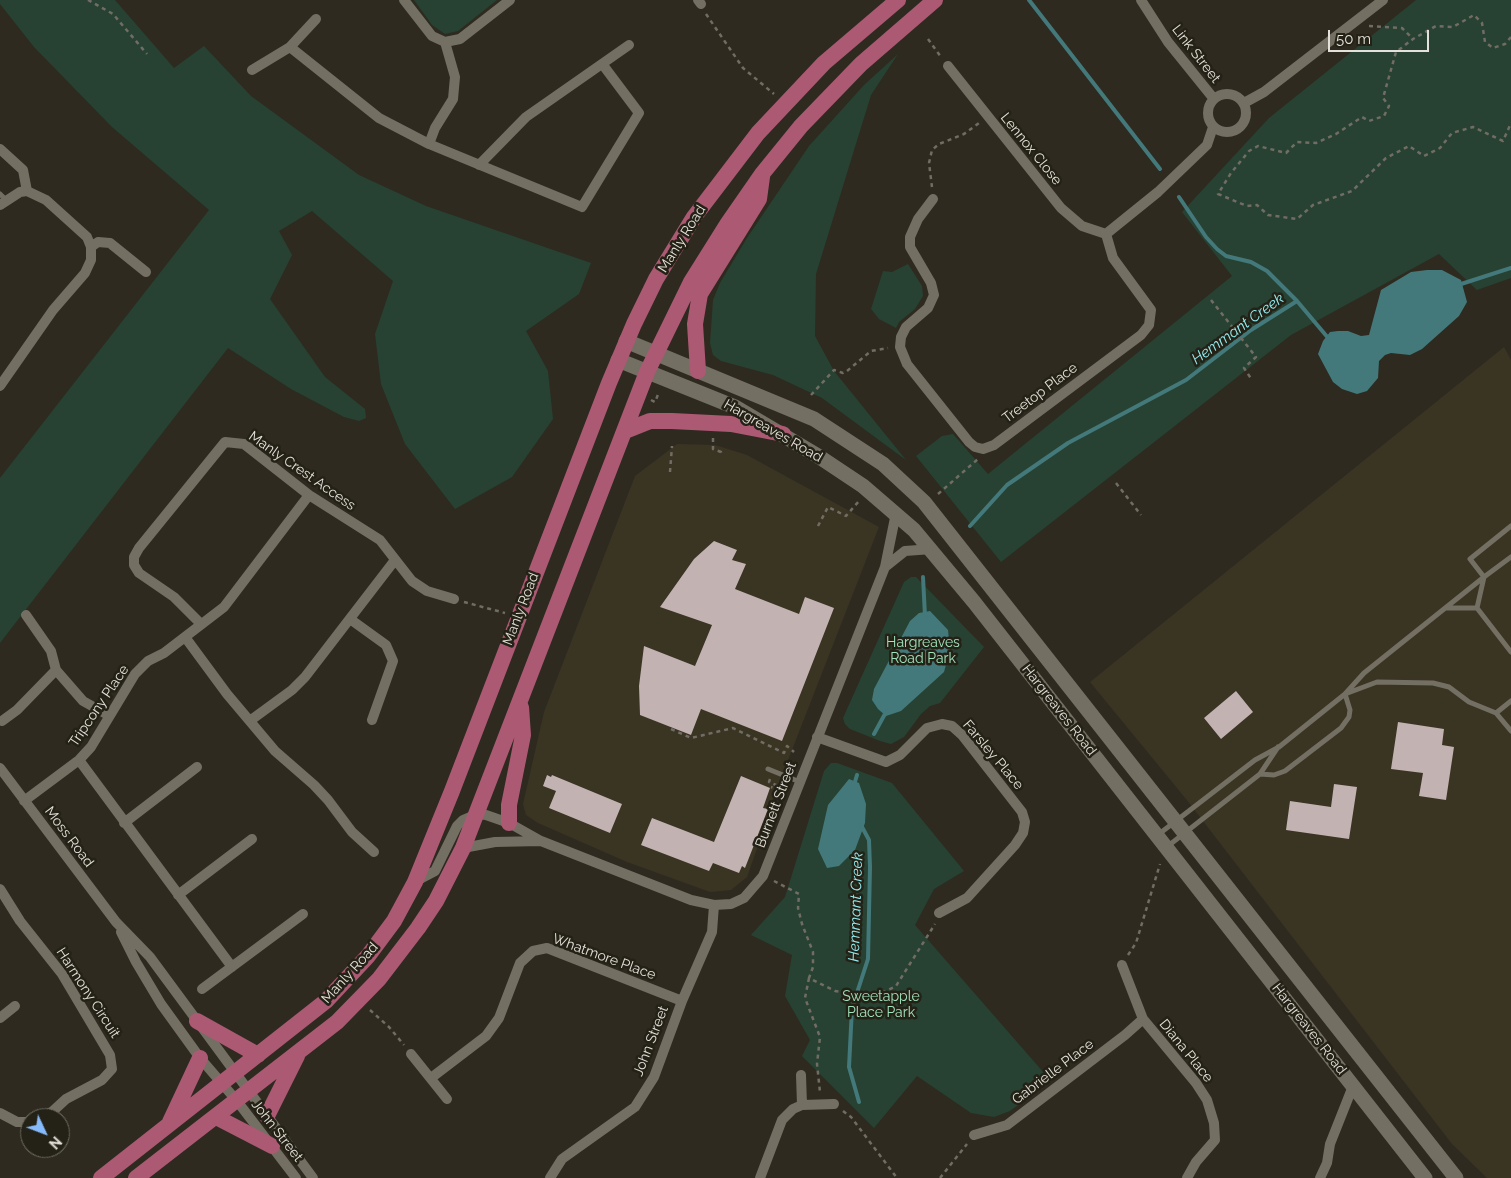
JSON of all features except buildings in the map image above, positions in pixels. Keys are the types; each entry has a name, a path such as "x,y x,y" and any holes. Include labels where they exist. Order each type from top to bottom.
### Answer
{"main road":[{"name":"Manly Road","path":"101,1178 326,1001 346,981 394,921 415,882 618,360 674,248 726,173 758,133 824,63 898,0"},
{"name":"Manly Road","path":"136,1178 337,1022 379,979 418,928 436,901 463,848 647,372 691,282 762,174 794,134 833,91 891,36 935,0"},
{"path":"698,371 695,324 700,294 759,199 762,174"},
{"name":"Hargreaves Road","path":"626,341 814,419 858,446 903,481 924,502 1456,1178"},
{"name":"Hargreaves Road","path":"618,360 736,407 783,434 863,486 896,513 932,549 1353,1086"},
{"path":"625,431 650,421 672,421 731,424 783,434"},
{"path":"509,823 509,805 523,735 520,703"},
{"path":"197,1021 258,1055"},
{"path":"267,1116 299,1051"},
{"path":"169,1124 200,1058"},
{"path":"1353,1086 1425,1178"},
{"path":"216,1117 272,1146"}],"street":[{"path":"404,0 432,36 445,42 460,39 510,0"},
{"name":"Link Street","path":"1141,0 1168,42 1214,99"},
{"path":"1244,103 1264,92 1383,0"},
{"path":"252,70 290,47 316,19"},
{"path":"429,144 435,128 453,99 455,77 445,42"},
{"path":"480,165 526,118 603,65 628,45"},
{"path":"290,47 379,118 429,144 582,207 639,113 603,65"},
{"name":"Lennox Close","path":"948,66 1061,208 1082,226 1106,234"},
{"path":"1230,94 1238,97 1244,103 1246,117 1239,129 1225,133 1213,127 1208,115 1209,106 1214,99 1221,95 1230,94"},
{"path":"1106,234 1151,198 1207,145 1213,127"},
{"path":"0,149 23,170 27,191"},
{"path":"0,386 53,310 85,273 91,260 91,247 87,237 46,200 27,191 2,200"},
{"path":"933,199 918,218 910,237 910,247 931,283 934,295 928,308 906,327 901,337 900,347 907,364 969,442 975,447 982,449"},
{"name":"Treetop Place","path":"982,449 994,445 1141,335 1150,325 1152,310 1113,258 1106,234"},
{"path":"91,247 98,242 110,243 146,272"},
{"name":"Manly Crest Access","path":"201,624 174,597 139,573 134,565 134,557 139,548 225,442 244,444 309,495 380,540 412,581 427,592 454,599"},
{"name":"Tripcony Place","path":"24,801 79,760 91,747 108,715 135,674 148,661 185,637 224,607 309,495"},
{"name":"Burnett Street","path":"477,814 509,823 541,841 691,900 714,905 731,904 744,898 763,876 818,737 885,567 896,513"},
{"path":"885,567 905,551 932,549"},
{"path":"251,720 292,690 305,677 395,560"},
{"path":"26,615 51,651 56,670 83,701 108,715"},
{"path":"350,619 386,645 392,661 372,720"},
{"path":"185,637 227,694 251,720 274,752 314,785 352,832 374,852"},
{"path":"2,721 17,710 56,670"},
{"name":"Farsley Place","path":"818,737 886,762 900,755 927,728 942,724 952,726 962,735 1022,812 1025,822 1023,833 1015,845 968,898 940,913"},
{"path":"79,760 232,967"},
{"path":"124,823 197,767"},
{"name":"Moss Road","path":"0,768 116,922 150,957 235,1073 243,1096"},
{"path":"415,882 435,871 457,826 463,820 477,814"},
{"path":"178,895 252,839"},
{"name":"Burnett Street","path":"463,848 495,842 541,841"},
{"name":"Harmony Circuit","path":"0,889 20,921 62,974 110,1055 112,1069 102,1080 66,1098 57,1108"},
{"name":"John Street","path":"550,1178 562,1159 635,1107 654,1077 682,1001 712,932 714,905"},
{"path":"202,989 302,914"},
{"name":"Moss Road","path":"116,922 150,989 200,1058 221,1083 243,1096"},
{"name":"Whatmore Place","path":"431,1078 486,1036 499,1018 520,963 534,951 547,948 682,1001"},
{"name":"Diana Place","path":"1122,965 1143,1019 1196,1083 1207,1100 1214,1122 1215,1140 1196,1162 1187,1178"},
{"path":"0,1018 14,1006"},
{"name":"Gabrielle Place","path":"974,1135 1007,1125 1125,1035 1143,1019"},
{"path":"411,1054 447,1099"},
{"path":"801,1075 802,1105"},
{"name":"Hargreaves Road","path":"1320,1178 1327,1163 1330,1144 1353,1086"},
{"name":"John Street","path":"243,1096 267,1116 313,1178"},
{"name":"John Street","path":"243,1096 272,1146 296,1178"},
{"path":"760,1178 782,1120 793,1108 802,1105 834,1104"},
{"path":"0,1113 20,1122"}],"lane":[{"path":"1477,608 1484,578 1470,559 1511,526"},
{"path":"1161,842 1255,760 1279,747 1346,694 1364,673 1511,557"},
{"path":"1447,608 1477,608"},
{"path":"1477,608 1511,652"},
{"path":"1346,694 1377,682 1433,683 1449,687 1469,702 1496,713 1511,731"},
{"path":"1260,774 1274,775 1285,771 1341,728 1349,717 1350,710 1346,694"},
{"path":"1496,713 1511,701"},
{"path":"1161,842 1180,827 1260,774 1279,747"},
{"path":"768,769 800,782"}],"path":[{"path":"88,0 112,14 146,54"},
{"path":"699,2 710,24 743,68 774,94"},
{"path":"1511,37 1505,44 1492,48 1485,42 1482,23 1474,15 1453,27 1436,26 1413,39 1396,52 1383,98 1388,106 1384,116 1369,120 1362,117 1336,134 1316,142 1297,142 1286,153 1258,146 1249,151 1231,173 1218,194 1247,206 1257,205 1268,214 1297,219 1314,205 1352,191 1386,158 1409,146 1424,156 1440,148 1452,133 1473,127 1503,141 1511,123"},
{"path":"1362,17 1370,26 1402,28 1413,39"},
{"path":"928,39 948,66"},
{"path":"933,199 930,163 932,150 939,144 964,134 987,116"},
{"path":"1211,300 1256,357 1244,368 1252,380"},
{"path":"811,395 834,370 847,371 871,351 900,347"},
{"path":"651,400 655,402 660,390"},
{"path":"713,436 713,449 720,452 721,456"},
{"path":"670,472 672,446"},
{"path":"938,494 978,458 982,449"},
{"path":"1116,483 1140,515"},
{"path":"818,526 828,507 846,516 858,501"},
{"path":"454,599 518,617"},
{"path":"670,730 691,738 733,728 784,753 787,746 794,752"},
{"path":"769,782 776,785 774,788 771,786"},
{"path":"1122,965 1136,943 1160,864"},
{"path":"774,881 799,894 798,908 813,952 813,968 805,998 820,1036 817,1053 818,1089 820,1094 851,1117 897,1178"},
{"path":"809,978 835,991 854,995 884,992 896,986 934,927 940,913"},
{"path":"370,1010 389,1027 411,1054"},
{"path":"940,1178 974,1135"}],"shaded area":[{"path":"1504,347 1511,360 1511,1178 1487,1178 1452,1144 1186,799 1090,682"},
{"path":"677,444 715,445 747,455 879,527 790,755 747,877 731,890 710,892 627,862 538,823 526,815 523,804 544,712 635,476"}],"green space":[{"path":"0,0 115,0 174,68 204,46 251,96 359,175 426,206 591,263 579,294 526,331 548,371 553,419 512,477 455,509 405,444 381,384 375,334 393,281 312,211 279,231 292,255 270,299 325,377 365,409 366,418 359,421 344,417 291,389 228,348 0,643 0,478 209,210 112,127 34,47 0,4"},
{"path":"414,0 497,0 458,31 445,34 432,25"},
{"path":"1416,0 1511,0 1511,278 1477,290 1439,254 1291,335 1001,562 916,456 942,436 953,434 988,474 1232,276 1182,212 1269,118"},
{"path":"898,54 871,95 816,274 815,336 834,371 906,460 822,398 773,375 721,361 713,355 710,343 713,300 720,283 747,238 809,146 864,85"},
{"path":"908,264 922,286 923,296 915,309 899,322 896,328 879,319 871,309 883,271 892,272"},
{"name":"Hargreaves Road Park","path":"911,577 916,577 984,647 940,703 930,706 921,714 904,737 891,744 850,729 845,724 843,718 904,582"},
{"name":"Sweetapple Place Park","path":"831,763 837,763 892,783 964,871 934,889 915,925 1051,1081 1010,1111 994,1117 971,1113 917,1076 874,1128 802,1056 810,1040 785,996 792,955 751,935 785,897 824,771"}],"water":[{"path":"1442,270 1461,280 1467,302 1459,316 1422,349 1410,355 1391,353 1385,355 1379,361 1378,378 1367,391 1357,394 1342,389 1333,382 1318,354 1323,341 1330,332 1348,331 1361,336 1369,335 1381,290 1411,272"},
{"path":"930,611 948,630 950,650 944,672 901,711 886,716 872,700 874,689 910,621 919,613"},
{"path":"849,779 859,783 866,804 865,823 855,850 839,866 827,868 818,849 828,805"}],"waterway":[{"path":"1029,0 1160,169"},
{"path":"1179,197 1206,237 1217,249 1226,256 1251,262 1267,271 1297,301"},
{"name":"Hemmant Creek","path":"1458,285 1511,268"},
{"name":"Hemmant Creek","path":"970,526 1007,485 1068,443 1186,380 1251,330 1297,301 1329,339"},
{"name":"Hemmant Creek","path":"923,577 925,616"},
{"name":"Hemmant Creek","path":"874,734 886,712"},
{"name":"Hemmant Creek","path":"854,785 857,775"},
{"name":"Hemmant Creek","path":"859,1102 849,1067 852,1008 868,959 869,840 861,825"}]}
